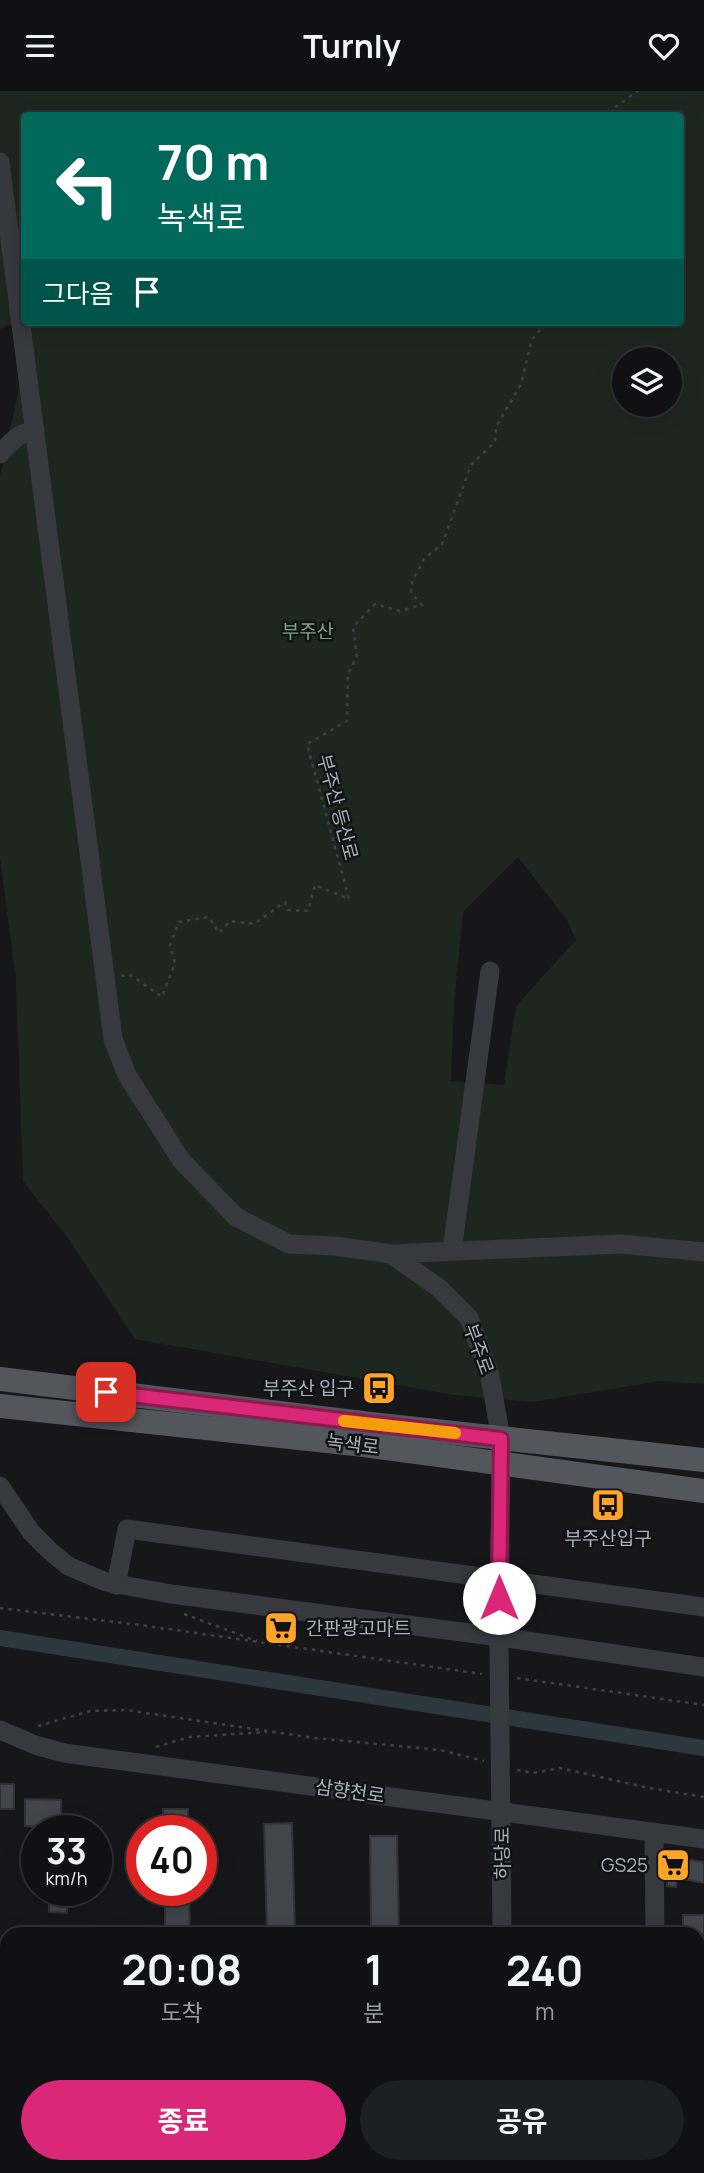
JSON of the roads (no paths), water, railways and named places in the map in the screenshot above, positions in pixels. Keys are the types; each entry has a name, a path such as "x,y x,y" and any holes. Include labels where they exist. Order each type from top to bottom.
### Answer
{"main road":[{"name":"녹색로","path":"0,1379 501,1439 704,1460"},
{"name":"녹색로","path":"0,1406 364,1444 704,1491"}],"street":[{"path":"0,162 21,323"},
{"path":"21,326 113,1039 127,1075 181,1160 236,1217 289,1244 335,1245 391,1254 621,1244 704,1252"},
{"path":"0,454 13,439 24,432 35,430"},
{"path":"452,1251 490,971"},
{"name":"부주로","path":"391,1254 439,1288 469,1318 490,1376 501,1439"},
{"path":"500,1641 501,1439"},
{"path":"0,1486 31,1532 50,1551 68,1566 116,1585 500,1641 704,1667"},
{"path":"116,1585 127,1529 704,1607"},
{"name":"하당로","path":"500,1641 502,1927"},
{"name":"삼향천로","path":"4,1733 64,1753 704,1839"},
{"path":"654,1832 655,1927"}],"waterway":[{"path":"0,1638 704,1748"}],"place":[{"name":"부주산 입구","path":"379,1388"},
{"name":"부주산입구","path":"608,1505"},
{"name":"간판광고마트","path":"281,1628"},
{"name":"GS25","path":"673,1865"}],"park label":[{"name":"부주산","path":"308,631"}]}
